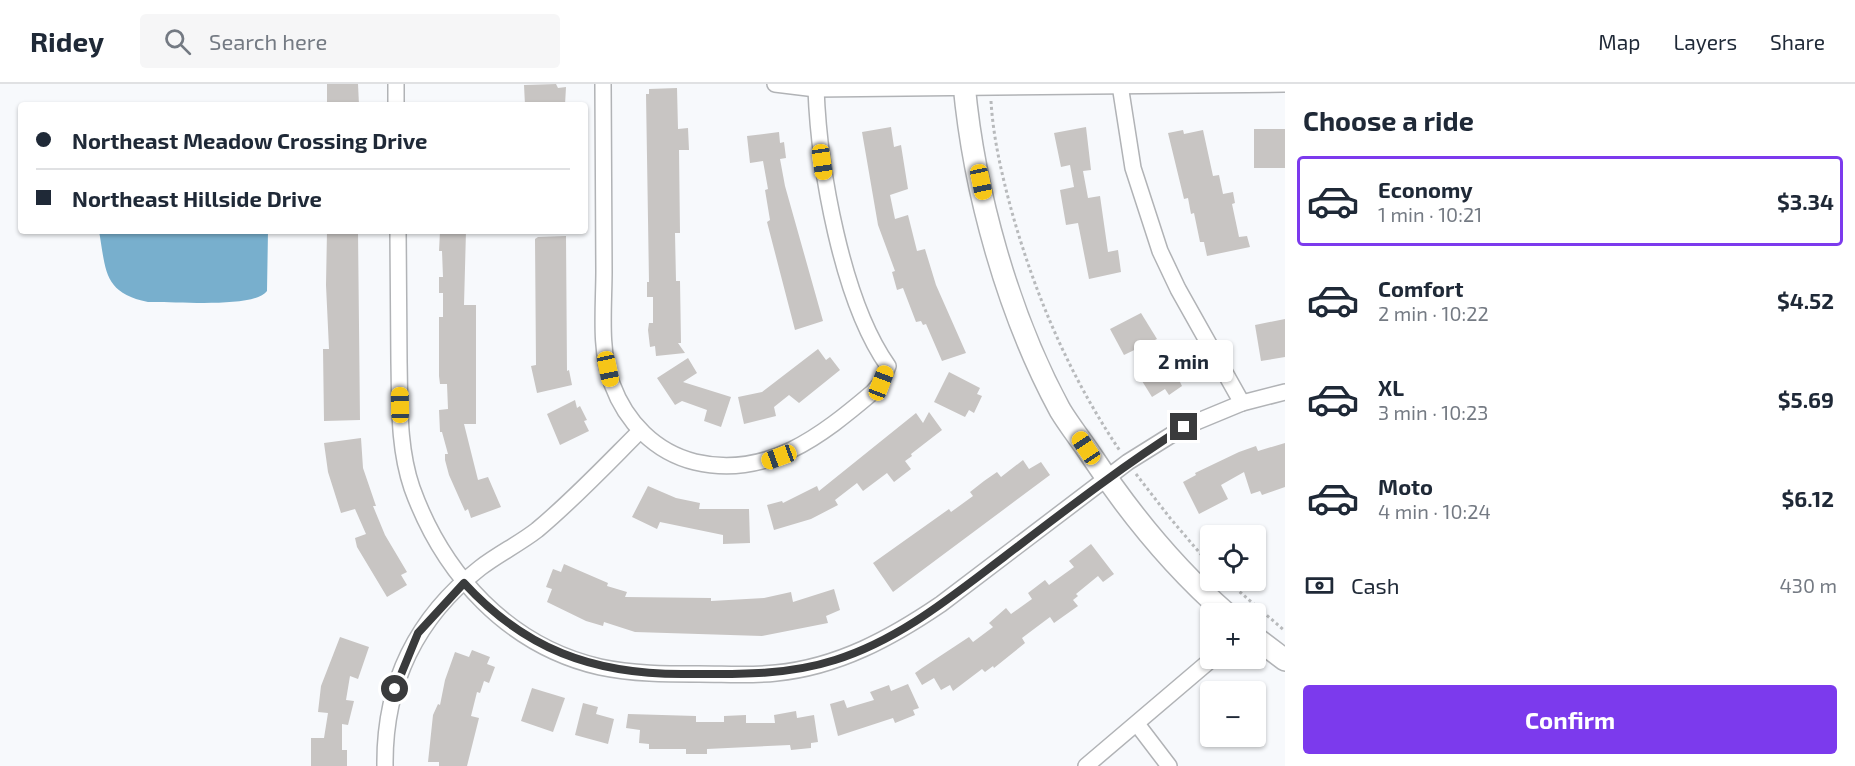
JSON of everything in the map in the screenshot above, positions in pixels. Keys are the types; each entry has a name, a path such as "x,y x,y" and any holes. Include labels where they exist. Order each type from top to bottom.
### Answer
{"street":[{"path":"396,84 396,102"},
{"path":"603,84 606,356 611,383 622,406 639,432 660,447 687,460 708,465 736,466 766,462 792,452 866,398 881,383 888,366 874,347 849,282 825,178 816,90"},
{"path":"775,84 816,90 964,85 1284,84"},
{"path":"964,85 968,124 994,243 1024,329 1060,410 1107,478 1169,558 1216,603"},
{"path":"1120,85 1133,168 1161,251 1178,289 1242,403"},
{"path":"398,234 400,427 405,462 412,488 435,537 464,583 488,608 521,634 545,647 598,667 655,674 751,674 795,670 859,651 912,624 1128,462 1184,427 1242,403 1285,392"},
{"path":"385,766 390,709 410,648 424,626 464,583 484,565 536,530 639,432"},
{"path":"1266,646 1285,660"},
{"path":"1086,766 1200,669"},
{"path":"1137,724 1169,766"}],"path":[{"path":"990,86 1001,169 1034,284 1063,353 1128,462 1164,511 1200,553"},
{"path":"1239,591 1285,631"}],"water":[{"path":"99,234 268,234 267,291 259,297 230,302 148,302 122,293 115,286 109,278"}],"building":[{"path":"327,84 358,84 359,102 327,102"},
{"path":"556,84 558,88 566,87 565,102 525,102 524,85"},
{"path":"677,88 678,129 688,128 689,150 679,150 680,233 675,233 676,281 680,281 681,343 678,343 685,353 656,356 655,346 650,347 648,330 649,323 653,323 653,297 647,297 647,282 649,282 646,94 649,94 649,89"},
{"path":"891,127 894,147 901,145 908,189 890,195 895,219 908,215 917,251 925,249 936,285 966,353 942,361 926,324 923,325 921,321 916,322 903,288 897,290 892,272 895,271 878,225 862,132"},
{"path":"1086,127 1091,170 1083,171 1088,198 1100,196 1108,252 1118,250 1121,272 1089,279 1078,223 1066,225 1060,190 1074,187 1070,165 1061,167 1054,133"},
{"path":"1254,129 1285,129 1285,168 1254,168"},
{"path":"1183,130 1184,134 1203,130 1213,176 1219,175 1223,194 1233,192 1235,203 1232,204 1239,237 1247,236 1250,247 1207,256 1204,242 1200,242 1194,213 1191,214 1188,198 1184,199 1168,133"},
{"path":"779,132 780,143 784,142 786,158 780,159 785,186 823,321 795,330 767,222 770,220 765,190 768,189 763,161 750,163 747,136"},
{"path":"327,234 358,234 360,420 324,421 323,349 329,349 326,285"},
{"path":"440,234 466,234 464,305 476,305 476,424 464,424 478,480 488,477 501,507 471,518 468,509 465,511 449,475 445,460 445,454 448,454 442,432 440,432 439,410 448,409 447,384 440,384 439,376 439,317 443,317 443,293 439,293 439,277 443,277 442,251 439,251"},
{"path":"566,236 567,371 569,370 572,385 537,393 531,366 536,365 535,239"},
{"path":"1141,313 1157,339 1124,355 1110,329"},
{"path":"1285,319 1285,357 1261,361 1255,325"},
{"path":"818,349 826,360 830,357 840,370 799,403 789,395 774,407 776,416 744,424 738,397 762,392"},
{"path":"688,358 697,373 683,382 731,397 721,427 704,421 707,410 682,401 675,405 657,378"},
{"path":"1162,358 1169,369 1172,366 1182,386 1169,395 1165,389 1152,397 1137,373"},
{"path":"949,372 980,388 977,394 982,396 974,413 969,410 965,417 934,402"},
{"path":"575,400 577,408 580,406 587,420 584,421 589,431 560,445 547,414"},
{"path":"929,412 942,430 911,454 912,456 905,461 911,469 894,482 887,473 863,491 857,483 835,500 838,505 811,519 774,530 767,505 782,501 783,503 817,486 819,491 916,413 923,423"},
{"path":"361,438 363,468 376,506 373,506 385,535 407,572 401,575 407,585 387,597 357,547 355,538 366,534 355,509 341,513 328,472 324,443"},
{"path":"1285,443 1285,487 1262,495 1260,491 1251,494 1244,472 1221,485 1228,499 1199,514 1183,482 1196,475 1195,473 1239,452 1256,446 1258,451"},
{"path":"1023,460 1029,469 1041,462 1050,475 893,592 873,563 949,509 951,512 973,496 970,492 997,472 1001,477"},
{"path":"648,486 676,498 700,503 699,509 749,509 750,543 723,544 723,535 660,522 657,529 632,517"},
{"path":"1091,544 1114,574 1103,582 1098,576 1076,594 1078,596 1073,600 1078,606 1054,623 1050,617 1022,638 1025,643 994,668 993,666 985,672 982,669 953,691 950,685 941,690 934,678 922,685 915,673 969,637 973,642 993,627 989,623 1006,608 1011,614 1032,599 1028,593 1045,580 1049,585 1074,567 1069,561"},
{"path":"564,564 608,583 607,586 627,592 625,597 711,598 711,601 764,598 791,592 793,602 834,589 840,610 826,616 828,623 762,636 635,632 604,622 603,626 586,621 547,602 552,589 546,587 553,569 561,572"},
{"path":"340,637 369,647 358,679 350,676 346,700 354,701 348,725 342,724 342,750 347,750 347,766 311,766 311,738 324,738 328,713 318,712 321,686"},
{"path":"472,650 490,657 487,664 495,667 489,683 484,681 480,693 477,692 471,716 479,718 467,766 439,766 439,762 428,762 433,715 438,704 440,705 445,680 455,652 469,657"},
{"path":"908,684 919,708 913,710 915,715 895,723 893,718 838,736 830,704 844,700 847,708 874,700 870,692 889,685 891,691"},
{"path":"532,688 565,698 553,732 521,721"},
{"path":"583,703 598,707 596,714 614,719 608,744 575,735"},
{"path":"796,711 797,718 814,715 818,742 811,743 811,748 791,750 790,745 707,749 707,754 686,754 686,749 649,749 649,744 639,743 640,730 626,728 628,714 696,716 696,722 724,722 724,716 746,715 746,723 775,723 774,715"}],"route":[{"path":"395,689 418,633 464,583 488,608 521,634 545,647 598,667 655,674 751,674 790,671 835,660 882,641 912,624 1128,462 1184,427"}]}
